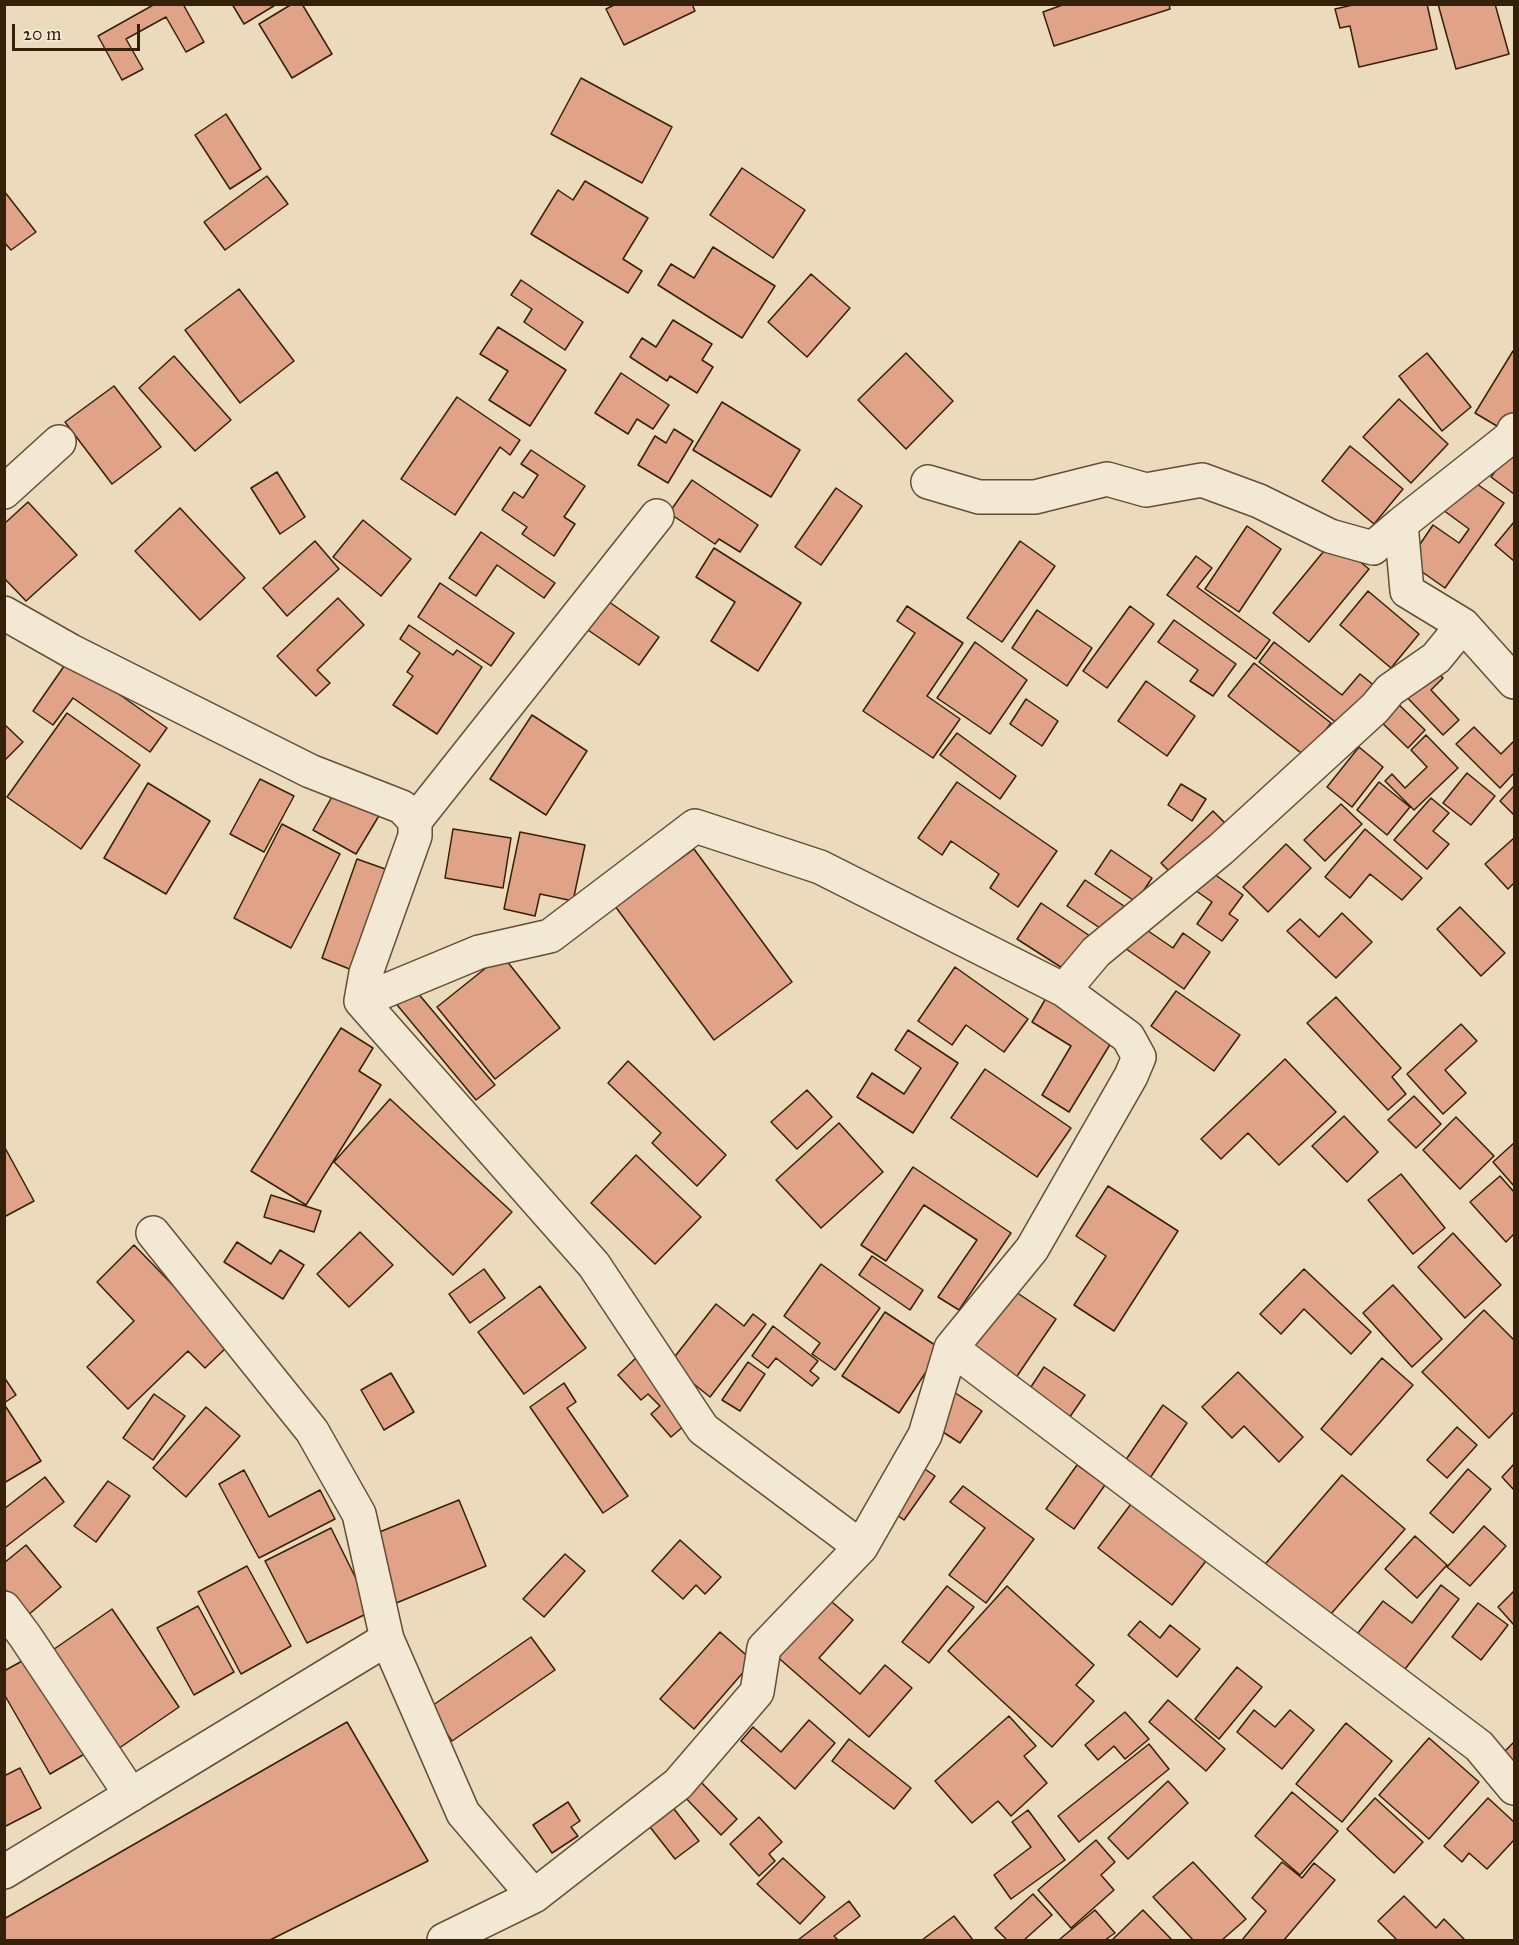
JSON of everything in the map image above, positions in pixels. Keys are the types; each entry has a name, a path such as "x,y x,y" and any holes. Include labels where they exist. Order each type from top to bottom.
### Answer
{"street":[{"path":"927,482 979,497 1035,496 1107,479 1146,490 1202,480 1259,501 1330,536 1373,548 1510,437 1515,430"},
{"path":"4,492 59,442"},
{"path":"361,1001 366,973 415,836 415,821 657,516"},
{"path":"1401,524 1407,591 1463,625 1515,682"},
{"path":"4,613 71,651 310,771 402,807 415,821"},
{"path":"1064,990 1096,952 1221,849 1375,708 1390,690 1436,658 1463,625"},
{"path":"361,1001 479,952 550,936 695,826 820,867 1064,990 1128,1037 1139,1056 1131,1076 1032,1249 951,1348 925,1435 861,1547 764,1648 757,1692 678,1784 534,1896 444,1941"},
{"path":"361,1001 594,1265 703,1429 861,1547"},
{"path":"153,1233 312,1431 359,1514 387,1639 463,1813 534,1896"},
{"path":"951,1348 1479,1746 1515,1788"},
{"path":"4,1608 131,1795"},
{"path":"4,1872 387,1639"}],"building":[{"path":"155,4 183,4 204,42 186,52 166,17 126,39 143,69 122,80 98,36"},
{"path":"232,4 277,4 244,24"},
{"path":"292,4 302,4 332,54 292,78 259,24"},
{"path":"616,4 692,4 695,11 624,45 606,9"},
{"path":"1065,4 1169,4 1170,9 1054,46 1043,12"},
{"path":"1357,4 1427,4 1437,49 1359,67 1350,26 1340,28 1335,9"},
{"path":"1438,4 1495,4 1509,54 1456,69"},
{"path":"581,78 672,127 642,183 551,134"},
{"path":"226,114 261,169 230,189 195,135"},
{"path":"742,168 805,210 773,258 710,215"},
{"path":"267,176 288,204 225,250 204,222"},
{"path":"585,181 648,218 623,259 642,271 628,293 531,234 558,190 573,200"},
{"path":"4,191 36,232 11,250 4,242"},
{"path":"713,247 775,286 742,338 658,285 671,264 694,278"},
{"path":"811,274 850,308 807,357 768,322"},
{"path":"521,280 583,322 565,350 524,322 532,309 511,295"},
{"path":"239,289 294,361 240,403 185,330"},
{"path":"673,320 712,344 702,360 713,367 697,393 670,376 667,381 630,357 642,338 656,347"},
{"path":"498,327 566,370 530,426 489,400 508,371 480,354"},
{"path":"1513,351 1514,419 1507,432 1475,413"},
{"path":"906,353 953,401 906,449 858,400"},
{"path":"1427,353 1471,407 1442,431 1399,376"},
{"path":"174,356 231,420 195,451 139,388"},
{"path":"621,373 669,405 653,429 637,419 628,434 595,413"},
{"path":"114,386 161,447 112,484 65,422"},
{"path":"457,397 520,440 510,455 500,447 455,515 401,479"},
{"path":"1399,399 1448,444 1411,483 1363,437"},
{"path":"722,402 800,450 771,497 693,450"},
{"path":"674,429 693,441 668,483 638,465 655,436 666,443"},
{"path":"1350,446 1403,489 1374,524 1322,481"},
{"path":"1513,447 1514,449 1514,494 1491,477"},
{"path":"531,450 585,486 564,517 575,524 554,556 522,534 527,527 502,510 514,492 523,498 538,475 521,464"},
{"path":"277,472 305,517 280,534 251,488"},
{"path":"1467,477 1504,503 1445,588 1408,562 1433,525 1459,543 1469,529 1443,510"},
{"path":"692,480 758,525 740,552 719,539 715,544 669,513"},
{"path":"836,488 862,506 821,565 795,547"},
{"path":"28,502 77,555 26,601 4,578 4,524"},
{"path":"180,508 245,578 200,620 135,551"},
{"path":"363,520 411,559 381,596 333,557"},
{"path":"1514,522 1514,561 1495,545"},
{"path":"1247,526 1281,549 1239,612 1205,589"},
{"path":"481,532 555,583 544,598 497,565 476,596 449,578"},
{"path":"1333,540 1369,569 1309,642 1273,613"},
{"path":"315,541 339,569 287,616 263,588"},
{"path":"1020,541 1055,566 1002,642 967,618"},
{"path":"714,548 801,603 758,671 711,641 735,602 696,577"},
{"path":"1196,556 1212,568 1197,587 1270,640 1256,659 1167,595"},
{"path":"440,583 514,633 491,666 418,617"},
{"path":"1368,591 1419,634 1391,668 1340,625"},
{"path":"338,598 364,625 317,670 330,683 316,696 277,656"},
{"path":"605,599 659,637 639,665 585,628"},
{"path":"907,606 963,643 927,696 960,719 933,758 863,711 915,633 897,621"},
{"path":"1130,606 1154,624 1107,688 1083,671"},
{"path":"1037,610 1092,648 1067,686 1012,648"},
{"path":"1174,620 1236,664 1213,696 1190,681 1198,670 1158,642"},
{"path":"409,625 453,655 457,650 482,667 437,734 393,705 413,676 407,672 420,653 400,639"},
{"path":"975,642 1027,680 990,734 937,698"},
{"path":"1274,642 1342,695 1360,674 1376,687 1343,728 1259,662"},
{"path":"69,659 167,728 150,752 73,698 53,725 33,711"},
{"path":"1254,663 1331,723 1305,756 1228,696"},
{"path":"1430,663 1443,678 1431,690 1459,720 1443,735 1401,691"},
{"path":"1146,681 1195,716 1167,756 1118,721"},
{"path":"1026,699 1058,721 1042,746 1010,724"},
{"path":"1394,700 1425,730 1408,748 1376,717"},
{"path":"67,713 140,765 81,849 7,797"},
{"path":"532,715 587,751 546,815 490,779"},
{"path":"4,724 23,742 4,761"},
{"path":"1474,727 1501,754 1514,741 1514,773 1500,788 1456,744"},
{"path":"957,733 1016,776 1000,799 940,755"},
{"path":"1426,735 1458,768 1414,810 1385,781 1392,774 1405,788 1427,767 1411,750"},
{"path":"1359,747 1383,767 1352,807 1327,787"},
{"path":"1467,773 1495,796 1471,825 1443,803"},
{"path":"260,779 294,796 264,852 230,834"},
{"path":"957,782 1057,851 1018,907 990,888 999,874 951,841 942,855 918,838"},
{"path":"1379,782 1410,807 1387,835 1357,810"},
{"path":"148,783 210,821 166,894 104,858"},
{"path":"1181,784 1206,799 1192,821 1168,805"},
{"path":"1514,786 1514,815 1500,801"},
{"path":"337,788 380,814 356,854 313,830"},
{"path":"1431,798 1449,813 1433,831 1449,844 1427,869 1394,840"},
{"path":"1341,804 1362,824 1325,861 1304,840"},
{"path":"1213,811 1227,825 1175,877 1161,863"},
{"path":"282,824 340,854 291,948 234,918"},
{"path":"453,829 511,838 503,888 445,878"},
{"path":"1365,829 1422,878 1402,900 1370,874 1350,898 1325,877"},
{"path":"520,832 585,845 573,901 540,894 535,916 504,909"},
{"path":"1514,838 1514,883 1508,889 1485,864"},
{"path":"1286,844 1311,868 1268,912 1243,887"},
{"path":"694,849 792,982 714,1040 615,906"},
{"path":"1111,850 1152,878 1136,902 1095,874"},
{"path":"357,859 388,870 352,970 322,958"},
{"path":"1206,868 1243,895 1229,914 1238,920 1222,941 1197,924 1212,902 1192,888"},
{"path":"1085,880 1130,910 1112,936 1067,906"},
{"path":"1041,903 1090,936 1067,971 1017,939"},
{"path":"1460,907 1505,953 1481,976 1437,929"},
{"path":"1342,913 1372,942 1336,978 1287,931 1300,919 1319,937"},
{"path":"1135,922 1173,948 1183,933 1210,952 1184,989 1119,944"},
{"path":"502,955 560,1028 495,1079 437,1007"},
{"path":"955,967 1028,1019 1004,1052 966,1025 952,1045 918,1021"},
{"path":"411,985 495,1085 476,1100 393,1000"},
{"path":"1176,991 1240,1035 1214,1071 1151,1026"},
{"path":"1049,993 1117,1033 1069,1112 1042,1095 1071,1046 1032,1022"},
{"path":"1336,997 1401,1068 1392,1077 1406,1094 1388,1110 1307,1023"},
{"path":"1461,1024 1477,1041 1445,1070 1466,1093 1443,1114 1407,1074"},
{"path":"341,1028 373,1048 359,1071 381,1085 306,1205 251,1171"},
{"path":"908,1030 958,1063 913,1133 857,1097 872,1073 904,1094 921,1068 895,1050"},
{"path":"1285,1059 1336,1112 1279,1165 1248,1133 1221,1159 1201,1139"},
{"path":"628,1061 726,1155 697,1186 652,1143 661,1133 608,1083"},
{"path":"985,1069 1071,1128 1037,1177 951,1118"},
{"path":"807,1090 832,1117 797,1149 771,1122"},
{"path":"1414,1096 1441,1124 1416,1148 1388,1120"},
{"path":"390,1099 512,1212 453,1275 334,1162"},
{"path":"1344,1116 1378,1152 1347,1182 1312,1146"},
{"path":"1456,1117 1494,1156 1460,1189 1423,1150"},
{"path":"839,1123 883,1172 821,1228 776,1180"},
{"path":"1514,1143 1514,1186 1493,1162"},
{"path":"4,1146 34,1201 4,1217"},
{"path":"636,1155 701,1217 655,1264 591,1203"},
{"path":"913,1167 1011,1233 959,1310 938,1297 977,1240 924,1205 886,1261 861,1245"},
{"path":"1401,1174 1445,1228 1413,1254 1368,1200"},
{"path":"1500,1176 1514,1192 1514,1234 1506,1242 1470,1202"},
{"path":"1108,1186 1178,1231 1114,1331 1074,1305 1106,1256 1076,1236"},
{"path":"271,1195 321,1211 314,1232 264,1217"},
{"path":"360,1232 393,1265 349,1307 317,1274"},
{"path":"1453,1233 1501,1285 1465,1318 1418,1267"},
{"path":"237,1242 271,1264 280,1250 304,1265 283,1299 224,1262"},
{"path":"134,1245 230,1344 205,1368 188,1351 128,1409 87,1367 134,1321 97,1282"},
{"path":"872,1256 923,1290 910,1310 859,1275"},
{"path":"821,1264 880,1308 835,1370 812,1354 820,1343 784,1316"},
{"path":"484,1269 505,1298 470,1323 449,1294"},
{"path":"1304,1269 1371,1332 1351,1354 1304,1309 1281,1334 1260,1314"},
{"path":"1393,1285 1442,1339 1412,1367 1363,1313"},
{"path":"540,1286 586,1348 524,1394 478,1332"},
{"path":"1007,1286 1056,1319 1015,1379 967,1346"},
{"path":"716,1304 744,1326 753,1314 766,1324 710,1397 669,1364"},
{"path":"1484,1310 1514,1340 1514,1412 1489,1438 1422,1372"},
{"path":"885,1312 941,1349 899,1413 842,1376"},
{"path":"773,1326 818,1361 810,1371 819,1378 812,1386 776,1358 768,1368 752,1356"},
{"path":"637,1357 692,1419 671,1437 651,1414 660,1406 648,1394 641,1400 618,1375"},
{"path":"1382,1358 1413,1385 1351,1455 1321,1429"},
{"path":"748,1362 765,1374 740,1411 722,1400"},
{"path":"1044,1367 1085,1395 1067,1421 1027,1393"},
{"path":"1238,1372 1303,1437 1279,1462 1244,1426 1232,1438 1202,1407"},
{"path":"391,1373 414,1412 384,1430 361,1390"},
{"path":"4,1377 16,1395 4,1403"},
{"path":"564,1383 576,1402 567,1408 628,1496 603,1513 530,1407"},
{"path":"954,1392 982,1411 960,1443 932,1425"},
{"path":"154,1394 185,1416 153,1460 123,1438"},
{"path":"4,1404 41,1461 4,1483"},
{"path":"1163,1405 1187,1423 1144,1487 1119,1470"},
{"path":"206,1407 240,1436 186,1497 153,1468"},
{"path":"1457,1427 1477,1445 1447,1478 1427,1460"},
{"path":"916,1463 935,1476 904,1520 886,1507"},
{"path":"1514,1464 1514,1490 1502,1477"},
{"path":"1077,1465 1105,1485 1074,1529 1046,1509"},
{"path":"1468,1469 1491,1489 1453,1533 1430,1513"},
{"path":"244,1470 269,1517 320,1490 335,1519 259,1558 219,1484"},
{"path":"1342,1475 1405,1529 1323,1623 1261,1569"},
{"path":"45,1477 64,1502 4,1548 4,1509"},
{"path":"108,1481 130,1496 96,1542 74,1526"},
{"path":"963,1486 1034,1539 986,1603 949,1575 985,1528 950,1502"},
{"path":"459,1500 486,1566 389,1606 377,1533"},
{"path":"1134,1500 1209,1557 1172,1605 1098,1548"},
{"path":"1484,1526 1506,1546 1470,1586 1447,1567"},
{"path":"331,1528 372,1611 307,1643 265,1561"},
{"path":"1415,1536 1447,1565 1417,1598 1385,1569"},
{"path":"680,1540 721,1577 705,1594 696,1585 683,1599 652,1571"},
{"path":"26,1545 61,1587 27,1616 4,1588 4,1563"},
{"path":"565,1554 585,1571 544,1617 523,1599"},
{"path":"247,1566 291,1646 241,1674 198,1592"},
{"path":"1441,1585 1459,1599 1402,1673 1354,1638 1383,1601 1412,1623"},
{"path":"947,1586 974,1607 929,1663 902,1642"},
{"path":"1007,1586 1094,1665 1076,1685 1094,1701 1052,1747 948,1651"},
{"path":"1514,1591 1514,1625 1498,1607"},
{"path":"825,1596 853,1620 819,1658 860,1694 885,1665 912,1688 869,1737 774,1654"},
{"path":"1478,1603 1508,1625 1481,1660 1452,1637"},
{"path":"198,1606 234,1672 194,1695 157,1628"},
{"path":"112,1609 179,1707 115,1751 47,1654"},
{"path":"1140,1621 1160,1638 1170,1625 1200,1649 1177,1677 1128,1635"},
{"path":"720,1632 753,1661 694,1729 660,1699"},
{"path":"531,1637 555,1670 452,1741 429,1708"},
{"path":"33,1655 88,1752 50,1774 4,1694 4,1671"},
{"path":"1237,1667 1262,1687 1219,1739 1195,1719"},
{"path":"1168,1700 1225,1749 1206,1771 1149,1722"},
{"path":"1254,1710 1275,1727 1290,1710 1314,1730 1282,1769 1237,1732"},
{"path":"1125,1712 1149,1739 1125,1759 1114,1746 1098,1760 1085,1745"},
{"path":"1009,1716 1036,1746 1024,1756 1047,1783 1011,1816 998,1801 972,1823 935,1781"},
{"path":"809,1720 835,1743 795,1789 741,1741 753,1727 781,1752"},
{"path":"347,1722 428,1861 270,1940 4,1940 4,1919"},
{"path":"1346,1723 1392,1761 1342,1822 1296,1784"},
{"path":"1429,1738 1479,1782 1429,1839 1379,1795"},
{"path":"849,1739 911,1788 894,1809 832,1761"},
{"path":"1514,1742 1514,1777 1497,1759"},
{"path":"1149,1744 1169,1769 1079,1842 1058,1816"},
{"path":"20,1768 41,1808 4,1827 4,1776"},
{"path":"696,1777 737,1819 721,1835 680,1792"},
{"path":"1168,1781 1188,1803 1128,1859 1108,1838"},
{"path":"1292,1792 1338,1831 1300,1875 1255,1836"},
{"path":"1375,1798 1423,1842 1394,1873 1347,1829"},
{"path":"1488,1798 1514,1822 1514,1840 1487,1869 1469,1853 1462,1862 1444,1846"},
{"path":"667,1800 699,1841 675,1859 643,1818"},
{"path":"568,1802 580,1821 571,1827 578,1836 552,1853 533,1825"},
{"path":"1028,1810 1065,1860 1011,1899 994,1875 1031,1847 1012,1822"},
{"path":"759,1817 782,1842 769,1854 775,1861 759,1876 730,1844"},
{"path":"1096,1840 1115,1862 1101,1875 1114,1890 1071,1928 1038,1890"},
{"path":"783,1858 825,1897 800,1924 757,1884"},
{"path":"1193,1862 1246,1919 1222,1940 1193,1940 1153,1897"},
{"path":"1282,1862 1302,1878 1314,1863 1335,1880 1284,1940 1242,1940 1266,1911 1252,1898"},
{"path":"1033,1894 1052,1915 1024,1940 1007,1940 995,1928"},
{"path":"1404,1896 1436,1928 1444,1919 1465,1940 1397,1940 1378,1921"},
{"path":"849,1901 860,1916 834,1936 838,1940 798,1940"},
{"path":"1095,1910 1115,1933 1105,1940 1060,1939"},
{"path":"1143,1910 1172,1940 1113,1939"},
{"path":"954,1916 973,1940 922,1940"}]}
